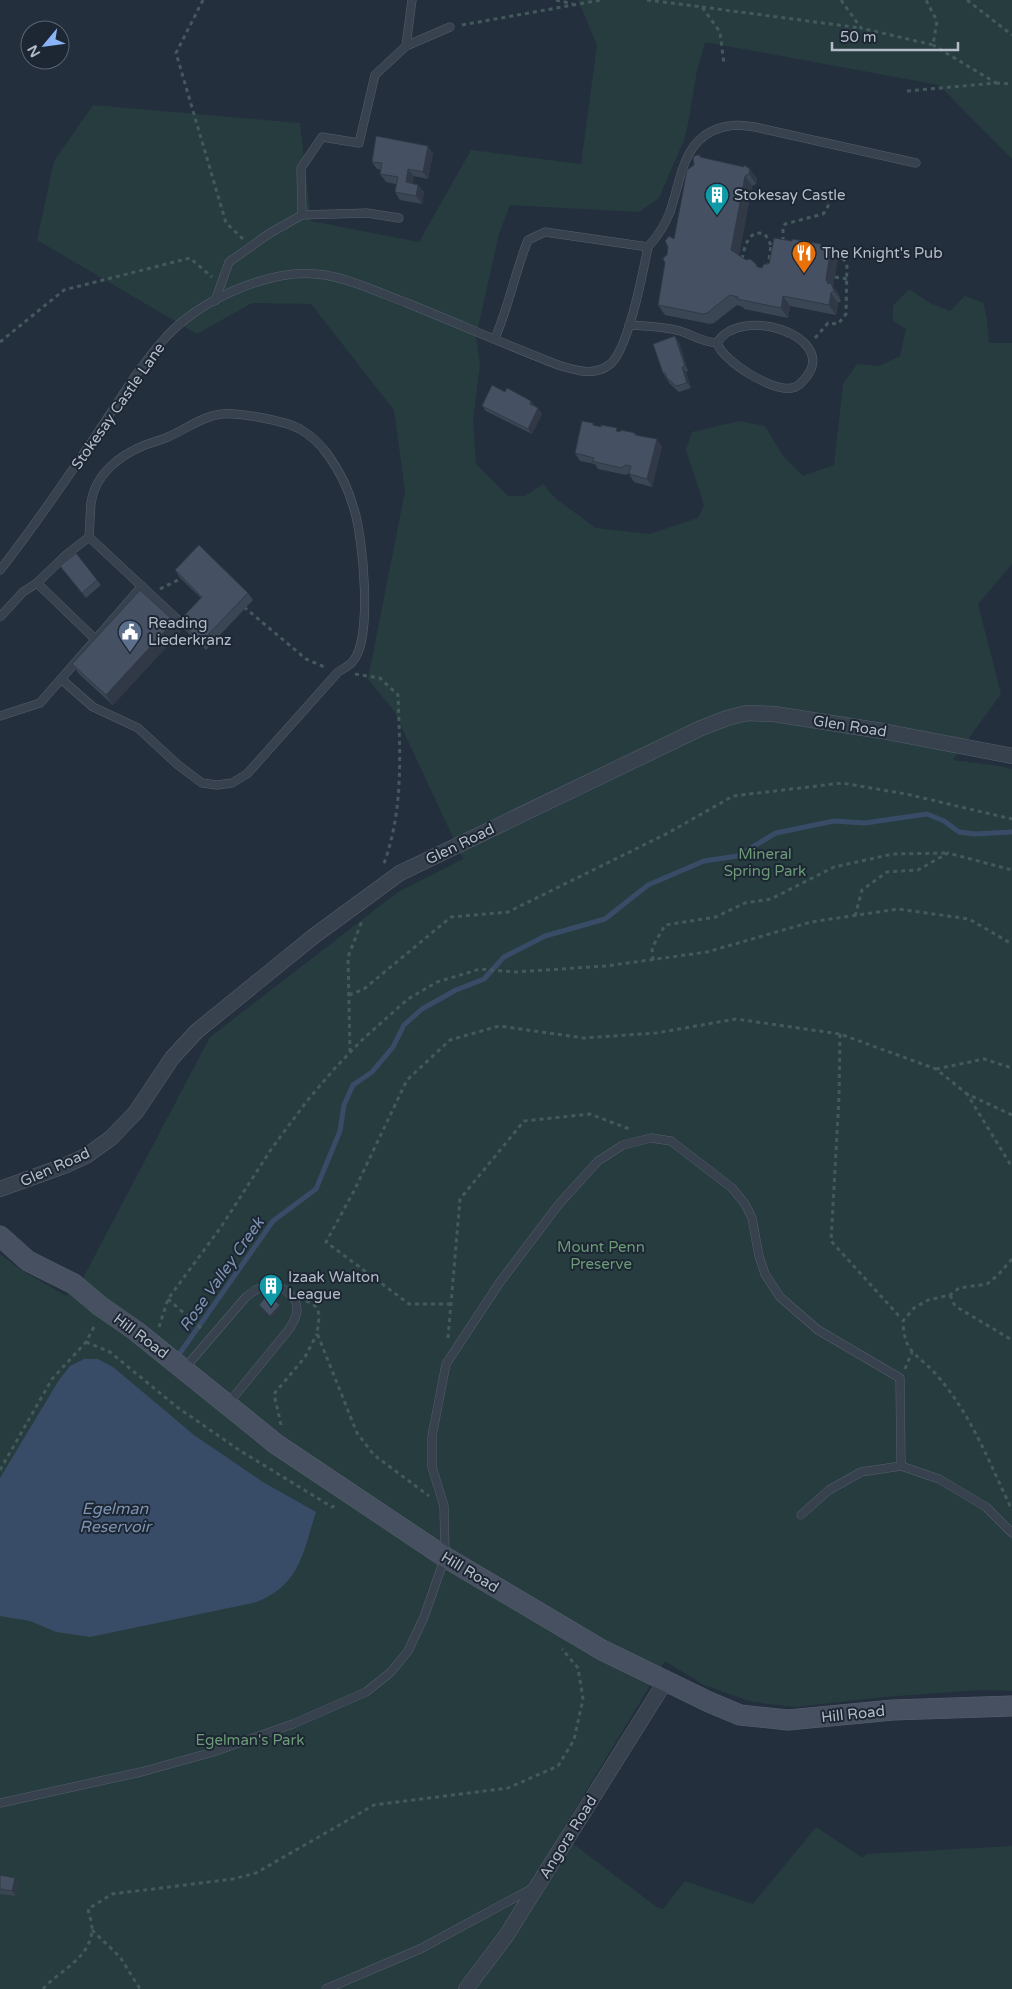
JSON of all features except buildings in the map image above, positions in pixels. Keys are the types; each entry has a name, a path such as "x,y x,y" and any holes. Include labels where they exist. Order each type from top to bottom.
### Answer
{"street":[{"name":"Glen Road","path":"0,1189 86,1156 111,1138 136,1112 172,1058 196,1031 306,942 400,873 699,729 726,718 747,713 774,714 1009,751"},
{"name":"Hill Road","path":"0,1236 28,1261 74,1284 100,1306 153,1343 276,1444 444,1557 566,1630 665,1682 740,1715 771,1720 818,1718 893,1710 1012,1706"},
{"name":"Angora Road","path":"466,1989 506,1936 665,1682"}],"lane":[{"path":"406,46 412,0"},
{"path":"302,215 302,168 322,137 359,143 375,75 406,46 450,28"},
{"path":"496,338 503,321 518,265 528,240 545,232 648,248 657,238 669,214 683,163 700,138 714,130 729,126 756,127 916,163"},
{"path":"215,301 229,262 270,232 302,215 367,213 399,218"},
{"name":"Stokesay Castle Lane","path":"0,570 62,486 156,349 184,321 215,301 242,288 275,276 304,273 322,275 346,280 496,338 506,344 561,366 579,372 593,372 609,365 616,358 629,326 648,248"},
{"path":"750,325 770,326 787,331 808,346 812,358 810,371 802,383 792,388 776,387 764,382 726,356 719,349 717,342 721,336 734,327 750,325"},
{"path":"629,326 660,326 682,331 708,342 717,342"},
{"path":"0,617 23,592 37,583 89,537 91,502 97,484 108,468 122,456 144,445 170,436 207,417 239,414 299,429 315,441 328,455 341,477 354,509 359,536 365,611 362,635 354,661 338,672 248,774 232,783 217,785 202,783 178,765 138,728 93,707 61,679"},
{"path":"89,537 178,620"},
{"path":"37,583 95,639"},
{"path":"0,716 40,702 142,586"},
{"path":"0,1803 142,1772 213,1752 294,1724 366,1692 391,1672 408,1651 424,1617 444,1557 444,1506 432,1467 432,1436 446,1364 500,1282 559,1204 598,1161 623,1145 651,1138 671,1141 732,1188 745,1204 752,1218 764,1274 780,1297 818,1330 900,1378 901,1466"},
{"path":"184,1369 245,1298 256,1289 275,1286 285,1290 291,1296 297,1308 296,1317 290,1328 227,1405"},
{"path":"801,1515 829,1490 861,1472 901,1466 939,1479 986,1506 1012,1534"},
{"path":"326,1989 420,1949 537,1886"}],"path":[{"path":"203,0 176,53 226,223 250,246"},
{"path":"556,0 575,5"},
{"path":"450,28 601,0"},
{"path":"647,0 861,28 933,45 996,83"},
{"path":"841,0 861,28"},
{"path":"926,0 937,21 933,45"},
{"path":"967,0 1012,35"},
{"path":"702,8 720,32 724,64"},
{"path":"907,91 996,83 1012,84"},
{"path":"771,245 783,241 783,227 789,222 823,214 827,209 832,194"},
{"path":"742,259 746,242 755,234 765,234 771,245 768,269"},
{"path":"808,346 828,323 838,324 846,314 846,279 848,271 844,258 830,252"},
{"path":"0,342 64,290 190,258 221,284"},
{"path":"834,277 846,279"},
{"path":"150,594 185,576"},
{"path":"238,601 259,621 306,659 338,672 380,678 398,695 401,773 392,842 374,892"},
{"path":"349,995 364,989 452,917 508,912 668,833 733,796 842,783 906,794 1012,819"},
{"path":"652,960 652,948 665,925 716,918 745,903 771,900 834,867 894,854 948,853 1012,870"},
{"path":"855,916 862,890 887,872 918,870 948,853"},
{"path":"153,1343 168,1300 221,1227 272,1148 308,1101 350,1052 408,999 437,982 480,969 499,972 606,966 708,952 811,922 898,910 969,919 1012,944"},
{"path":"350,1052 348,957 362,920"},
{"path":"451,1304 410,1304 326,1242 354,1192 407,1080 450,1040 499,1026 584,1038 656,1033 736,1019 840,1034 936,1069 967,1094 1012,1115"},
{"path":"840,1034 839,1097 831,1241 899,1316"},
{"path":"936,1069 984,1059 1012,1068"},
{"path":"967,1094 1012,1168"},
{"path":"446,1364 460,1199 524,1122 590,1114 651,1138"},
{"path":"1012,1259 998,1276 988,1284 959,1288 950,1295 928,1300 914,1308 903,1321 904,1336 912,1352 933,1371 968,1417 1012,1510"},
{"path":"950,1295 955,1306 1012,1340"},
{"path":"276,1444 282,1428 274,1394 304,1357 317,1334 320,1316 317,1307 313,1303 291,1296"},
{"path":"168,1300 204,1331"},
{"path":"0,1470 52,1379 86,1342 94,1328 100,1306"},
{"path":"317,1334 357,1433 374,1455 418,1489 444,1506"},
{"path":"86,1342 110,1352 177,1407 239,1450 332,1507 342,1502"},
{"path":"900,1378 912,1352"},
{"path":"43,1989 52,1979 84,1954 92,1930 88,1909 112,1894 233,1879 256,1873 374,1805 508,1788 558,1766 574,1740 583,1699 578,1668 556,1642"},
{"path":"92,1930 120,1956 140,1989"}],"green space":[{"name":"Mount Penn Preserve","path":"578,0 1012,0 1012,159 939,85 705,42 697,70 684,140 659,198 639,212 510,205 499,234 476,337 480,365 473,420 476,464 508,496 525,496 543,484 556,499 596,528 649,534 698,518 704,505 686,450 692,432 739,421 765,426 783,456 803,476 834,465 843,384 857,364 879,366 900,356 906,329 893,321 893,306 909,289 930,303 950,311 965,296 983,303 987,319 989,343 1012,343 1012,564 978,604 1001,694 953,760 1012,769 1012,1691 980,1690 884,1697 796,1707 752,1702 704,1685 665,1661 560,1834 657,1907 663,1909 685,1881 753,1904 816,1827 863,1858 866,1854 1012,1846 1012,1989 0,1989 0,1254 23,1271 66,1296 83,1278 210,1037 398,892 463,859 394,711 368,679 405,491 394,410 311,304 252,303 197,334 37,240 54,161 93,105 300,123 311,221 419,242 471,150 581,164 597,45"}],"water":[{"name":"Egelman Reservoir","path":"84,1359 98,1359 113,1367 194,1435 263,1482 316,1512 297,1567 280,1588 253,1603 90,1637 56,1632 30,1621 0,1616 0,1478 59,1380 70,1366"}],"waterway":[{"name":"Rose Valley Creek","path":"180,1353 273,1221 316,1189 340,1131 344,1105 353,1085 372,1072 393,1047 404,1025 422,1009 456,990 484,979 504,957 545,936 605,919 648,885 704,861 737,856 776,833 834,821 865,823 927,814 944,821 959,832 975,834 1012,832"}],"place":[{"name":"Stokesay Castle","path":"717,216"},
{"name":"The Knight's Pub","path":"804,274"},
{"name":"Reading Liederkranz","path":"130,653"},
{"name":"Izaak Walton League","path":"271,1307"}],"park label":[{"name":"Mineral Spring Park","path":"765,862"},
{"name":"Egelman's Park","path":"250,1740"}]}
